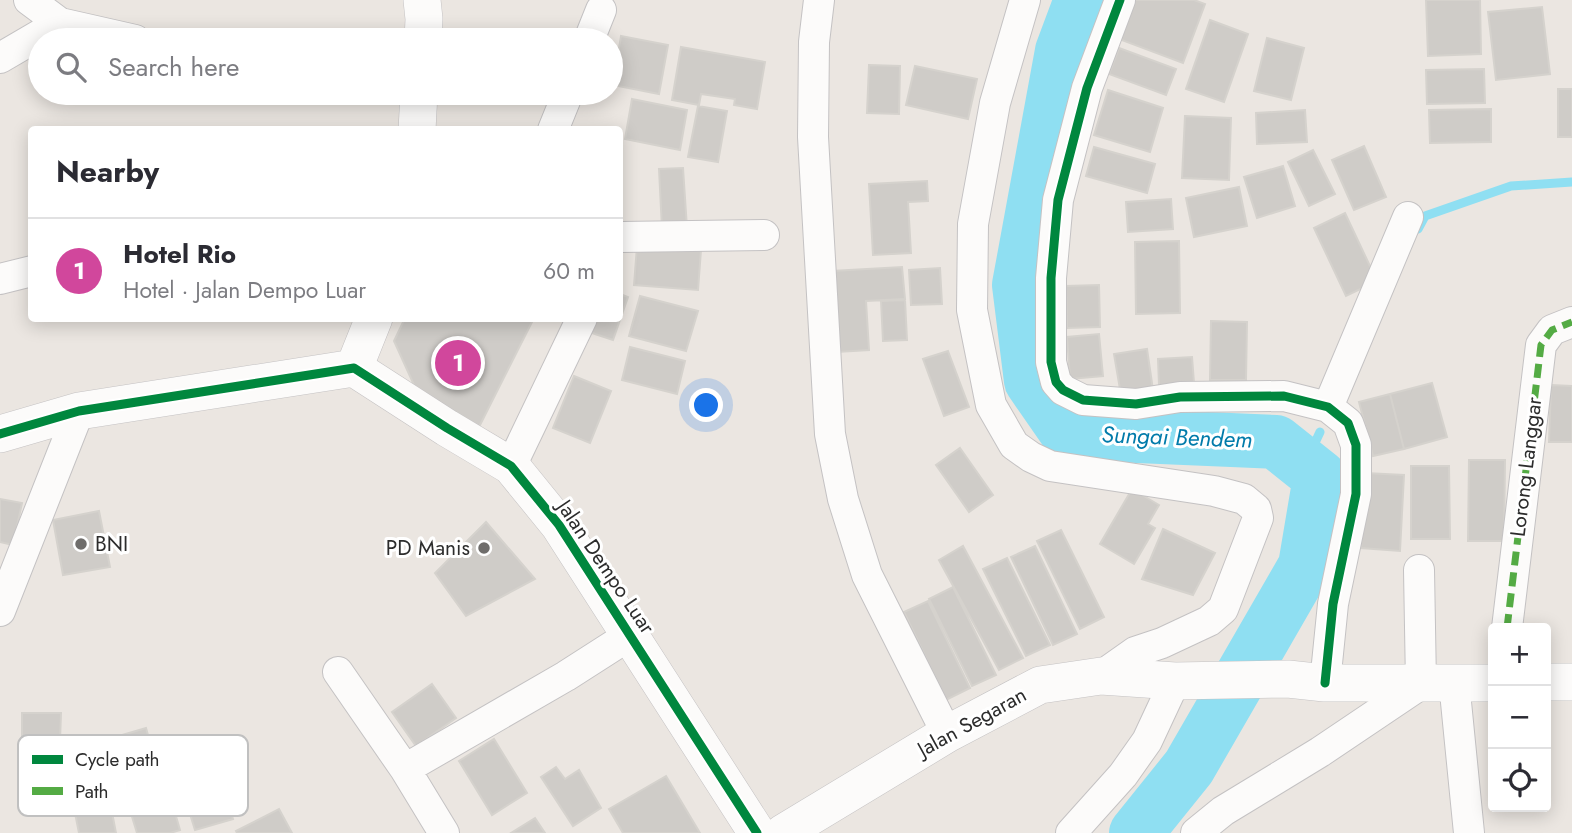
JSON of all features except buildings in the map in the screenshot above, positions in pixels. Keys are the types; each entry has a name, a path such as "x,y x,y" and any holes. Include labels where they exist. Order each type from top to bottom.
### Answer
{"street":[{"path":"29,0 60,23 82,28"},
{"path":"422,0 424,28"},
{"path":"819,0 814,42 813,137 830,434 843,499 867,575 947,734"},
{"path":"1025,0 995,103 973,224 972,310 991,405 1014,445 1050,466 1214,491 1244,499 1256,509 1258,518 1223,609 1209,621 1162,643 1135,652 1101,676"},
{"path":"1120,0 1087,88 1058,200 1051,278 1051,362 1056,382 1063,390 1083,401 1136,404 1180,397 1284,396 1328,407 1348,423 1354,435 1356,494 1333,604 1325,683"},
{"path":"594,28 601,10"},
{"path":"51,28 60,23"},
{"path":"0,58 28,42"},
{"path":"416,126 418,105"},
{"path":"555,126 563,105"},
{"path":"1328,407 1408,217"},
{"path":"623,237 764,235"},
{"path":"0,279 28,272"},
{"path":"0,434 79,411 354,368 372,322"},
{"path":"511,466 580,322"},
{"name":"Lorong Langgar","path":"1508,623 1541,345 1552,330 1572,322"},
{"name":"Jalan Dempo Luar","path":"354,368 511,466 559,525 757,833"},
{"path":"0,611 79,411"},
{"path":"1419,570 1437,683 1469,833"},
{"path":"405,769 566,676 630,635"},
{"path":"338,672 405,769 444,833"},
{"name":"Jalan Segaran","path":"783,833 947,734 1040,685 1101,676 1178,681 1288,679 1325,683 1488,683"},
{"path":"1071,833 1123,775 1147,741 1178,681"},
{"path":"1551,682 1572,682"},
{"path":"1196,833 1223,811 1437,683"}],"waterway":[{"name":"Sungai Bendem","path":"1081,0 1062,51 1019,285 1031,381 1067,433 1276,442 1320,477 1305,566 1189,767 1136,833"},
{"path":"1418,229 1425,216 1511,186 1572,182"},
{"path":"1305,464 1320,432"}],"marked path":[{"path":"1508,623 1541,345 1552,330 1572,322"}],"cycle path":[{"path":"1120,0 1087,88 1058,200 1051,278 1051,362 1056,382 1063,390 1083,400 1136,404 1180,397 1284,396 1328,407 1348,423 1356,445 1356,494 1333,604 1325,683"},
{"path":"0,434 79,411 354,368 511,466 559,525 757,833"}],"place":[{"name":"Hotel Rio","path":"458,363"},
{"name":"BNI","path":"81,544"},
{"name":"PD Manis","path":"484,548"}]}
